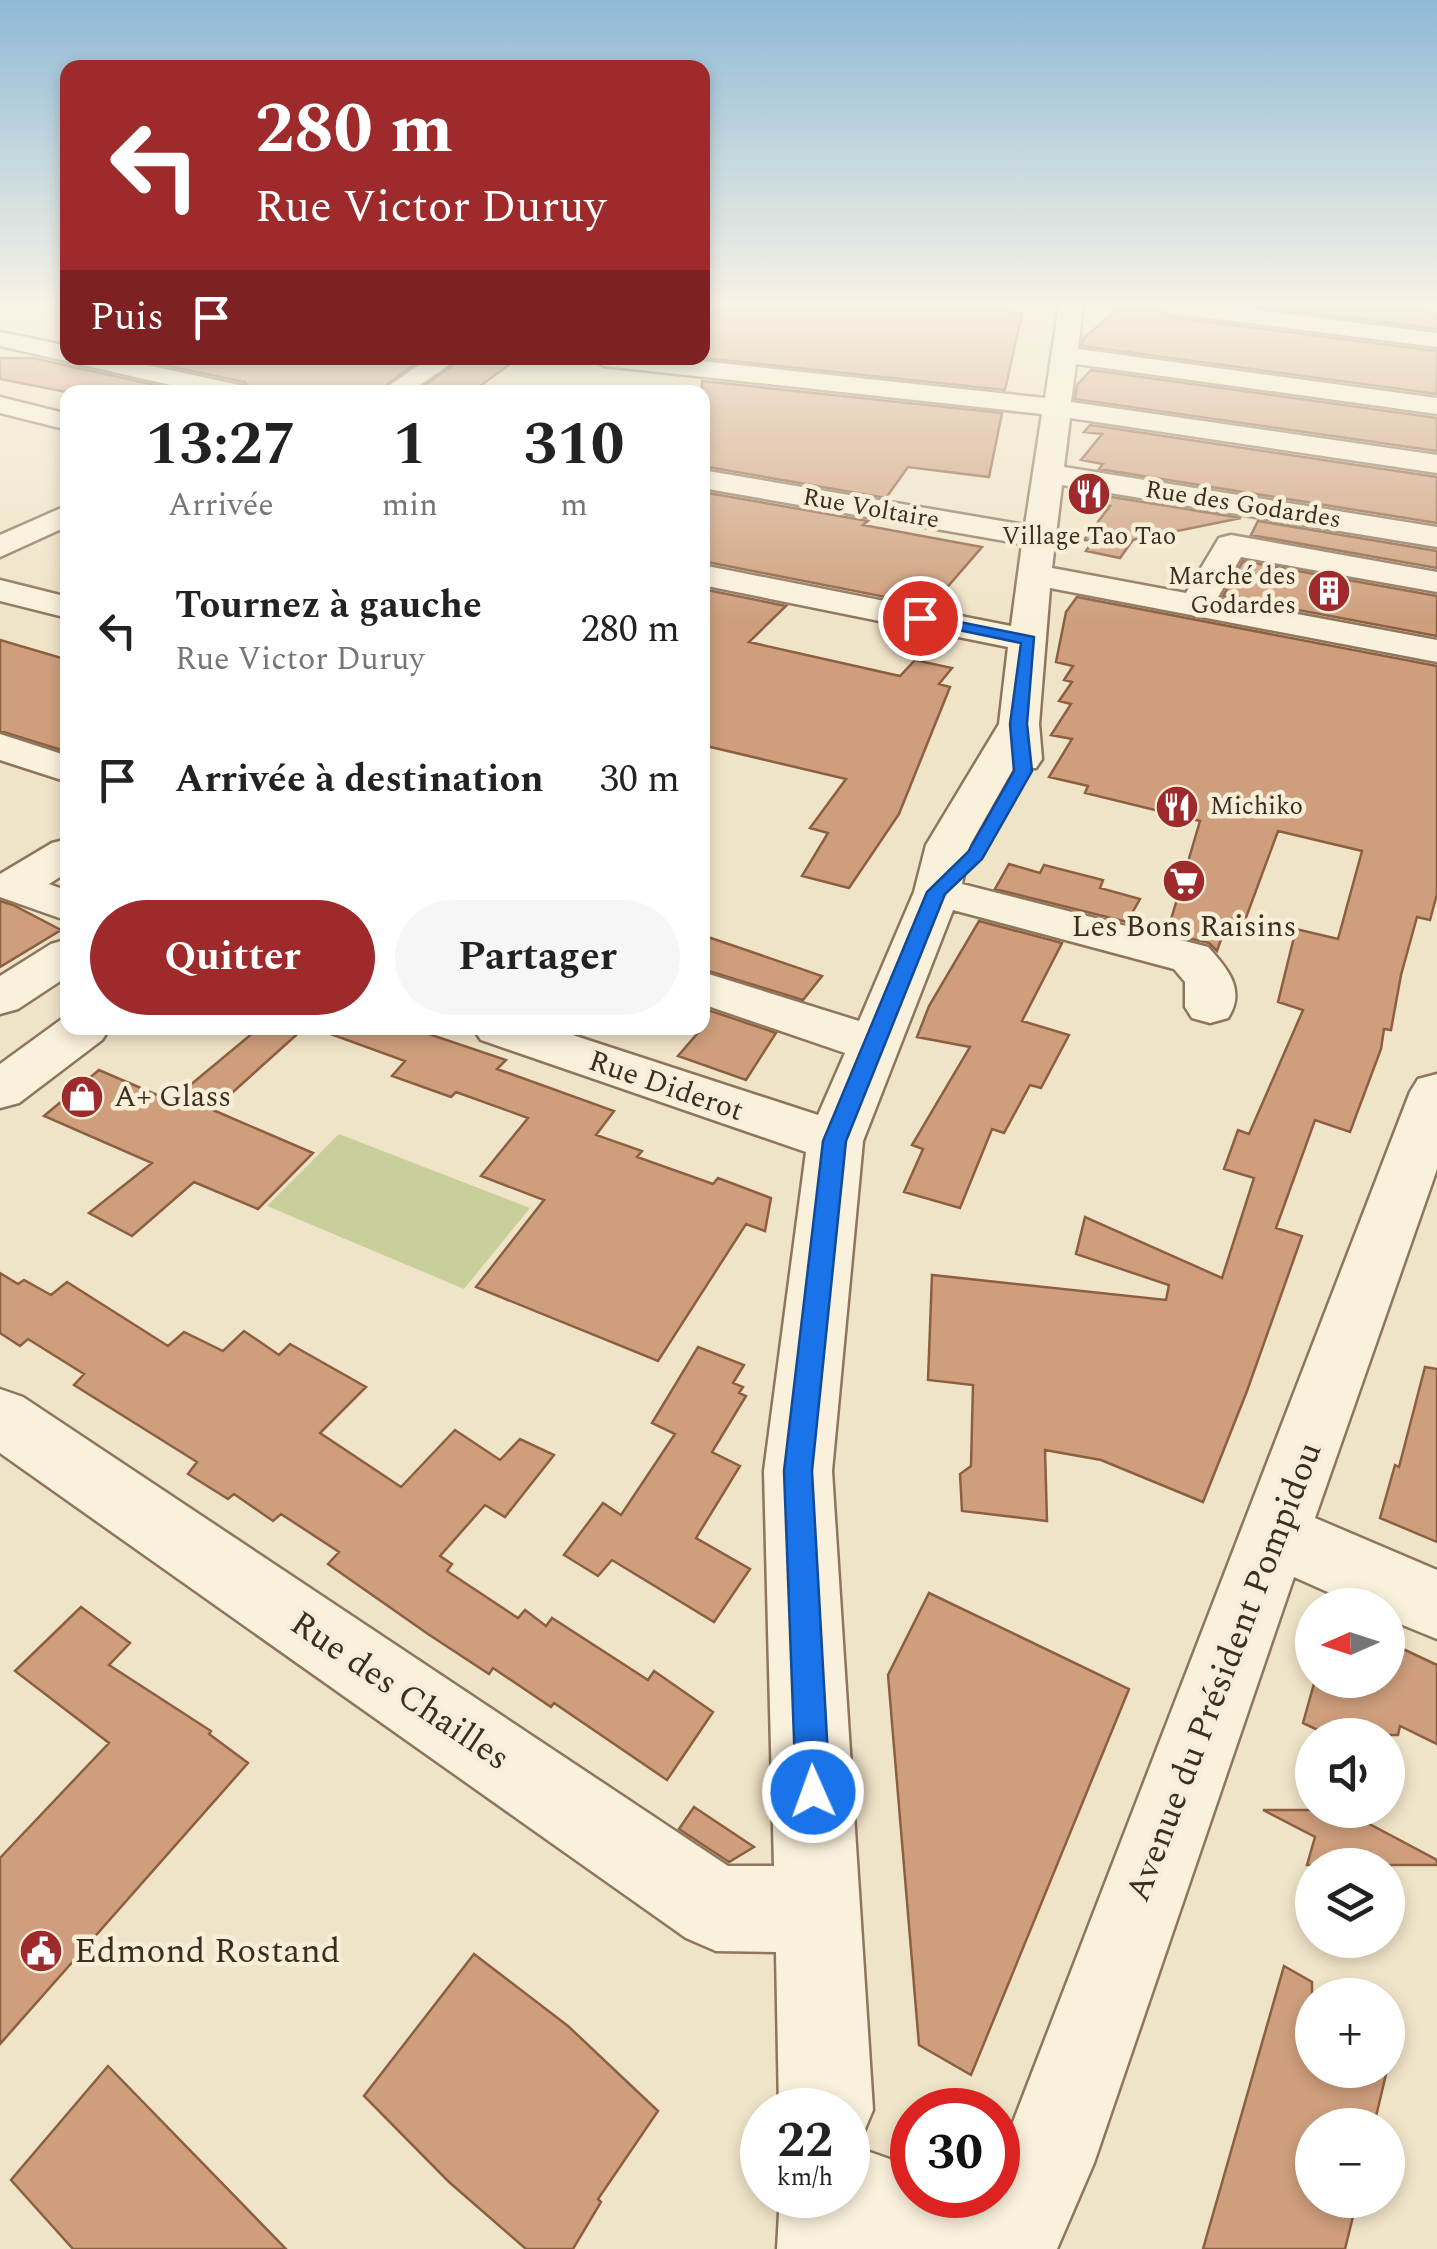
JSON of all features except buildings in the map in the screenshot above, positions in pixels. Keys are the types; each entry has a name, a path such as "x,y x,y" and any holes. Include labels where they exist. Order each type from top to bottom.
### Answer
{"street":[{"path":"24,411 60,420"},
{"path":"825,2088 798,1471 835,1141 936,892 976,855 1023,771 1018,724 1056,411"},
{"path":"1082,411 1437,464"},
{"name":"Rue des Godardes","path":"1049,474 1437,537"},
{"name":"Rue Voltaire","path":"710,480 997,532 1040,536"},
{"path":"0,547 60,518"},
{"path":"1197,604 1231,546 1437,582"},
{"path":"1034,575 1437,651"},
{"path":"710,576 1029,640"},
{"path":"0,590 60,606"},
{"path":"0,746 60,767"},
{"path":"60,857 13,886 60,904"},
{"path":"936,892 1191,958 1210,980 1210,1007"},
{"path":"0,998 60,959"},
{"path":"710,989 876,1045"},
{"path":"0,1090 75,1035"},
{"name":"Rue Diderot","path":"519,1035 835,1141"},
{"name":"Avenue du Président Pompidou","path":"1006,2249 1046,2164 1142,1892 1276,1534 1420,1196 1437,1092"},
{"name":"Rue des Chailles","path":"0,1416 716,1908 819,1910"},
{"path":"1276,1534 1437,1605"},
{"path":"870,2200 1006,2249"},
{"path":"826,2249 827,2218"}],"green space":[{"path":"339,1134 530,1208 464,1289 267,1206"}],"place":[{"name":"Village Tao Tao","path":"1089,494"},
{"name":"Marché des Godardes","path":"1329,591"},
{"name":"Michiko","path":"1177,807"},
{"name":"Les Bons Raisins","path":"1184,881"},
{"name":"A+ Glass","path":"82,1097"},
{"name":"Edmond Rostand","path":"41,1951"}],"route":[{"path":"813,1792 798,1471 835,1141 936,892 976,855 1023,771 1018,724 1029,640 920,618"}]}
